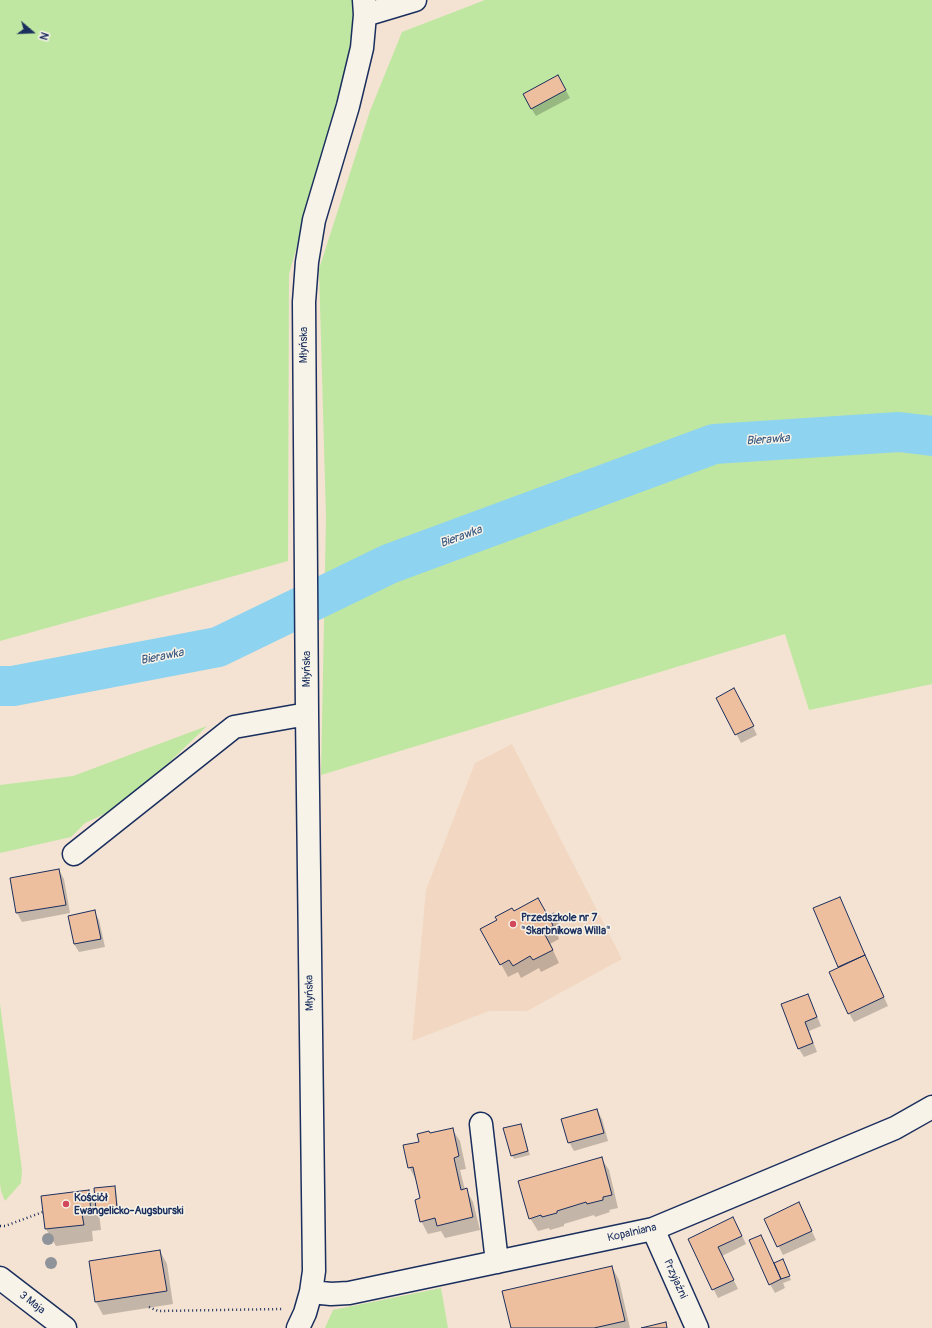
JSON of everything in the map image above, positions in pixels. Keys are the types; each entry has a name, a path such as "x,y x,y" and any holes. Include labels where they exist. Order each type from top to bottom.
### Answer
{"street":[{"name":"Młyńska","path":"298,1328 311,1292 314,1271 307,714 304,302 307,262 314,220 356,75 362,48 365,7 416,0"},
{"path":"74,854 234,727 307,714"},
{"name":"Kopalniana","path":"311,1292 330,1294 349,1293 653,1229 889,1130 932,1107"},
{"path":"481,1124 497,1262"},
{"name":"Przyjaźni","path":"653,1229 697,1328"},
{"name":"3 Maja","path":"0,1278 65,1328"}],"path":[{"path":"0,1226 5,1226 43,1212"},
{"path":"149,1307 158,1311 267,1308 284,1309"}],"shaded area":[{"name":"Przedszkole nr 7 \"Skarbnikowa Willa\"","path":"512,744 622,959 527,1011 489,1011 412,1041 426,890 475,763"}],"green space":[{"path":"0,0 354,0 355,16 341,107 313,190 289,274 288,561 0,641"},
{"path":"485,0 932,0 932,684 809,710 785,634 321,775 326,517 319,269 370,111 402,32"},
{"path":"207,726 126,804 85,823 71,837 0,853 0,785 73,776"},
{"path":"0,1004 22,1170 21,1183 5,1201 0,1183"},
{"path":"441,1288 448,1328 325,1328 333,1310"}],"building":[{"path":"558,75 566,90 531,109 523,94"},
{"path":"734,688 754,726 735,735 716,698"},
{"path":"59,869 66,905 16,913 10,878"},
{"path":"840,897 865,955 838,967 813,908"},
{"path":"538,898 548,916 554,913 556,918 551,921 553,926 543,931 553,950 533,960 530,956 513,966 509,960 500,965 480,929 497,920 495,917 512,908 514,911"},
{"path":"95,910 101,939 74,944 68,916"},
{"path":"865,955 884,997 848,1014 829,972"},
{"path":"808,994 817,1017 805,1022 813,1043 798,1049 781,1004"},
{"path":"597,1109 604,1133 568,1143 561,1119"},
{"path":"521,1124 528,1151 511,1156 503,1128"},
{"path":"453,1128 459,1156 454,1158 461,1190 467,1188 473,1217 437,1226 435,1218 420,1222 415,1200 420,1198 413,1167 408,1168 403,1145 419,1142 417,1134"},
{"path":"602,1157 612,1195 603,1197 603,1200 587,1204 586,1202 557,1211 557,1213 542,1217 541,1215 529,1219 518,1181"},
{"path":"115,1186 117,1208 96,1210 94,1188"},
{"name":"Kościół Ewangelicko-Augsburski","path":"89,1190 91,1213 82,1214 84,1225 45,1229 41,1196"},
{"path":"799,1202 812,1231 777,1247 764,1219"},
{"path":"733,1217 742,1236 718,1247 734,1280 712,1290 688,1239"},
{"path":"761,1235 781,1279 769,1285 749,1240"},
{"path":"160,1250 167,1291 95,1302 89,1261"},
{"path":"783,1259 790,1276 781,1279 774,1263"},
{"path":"612,1266 625,1321 594,1328 511,1328 502,1291"},
{"path":"666,1322 667,1328 641,1328"}],"waterway":[{"name":"Bierawka","path":"0,686 13,686 218,647 389,564 714,444 899,432 932,436"}],"place":[{"name":"Przedszkole nr 7 \"Skarbnikowa Willa\"","path":"513,924"},
{"name":"Kościół Ewangelicko-Augsburski","path":"66,1204"}]}
